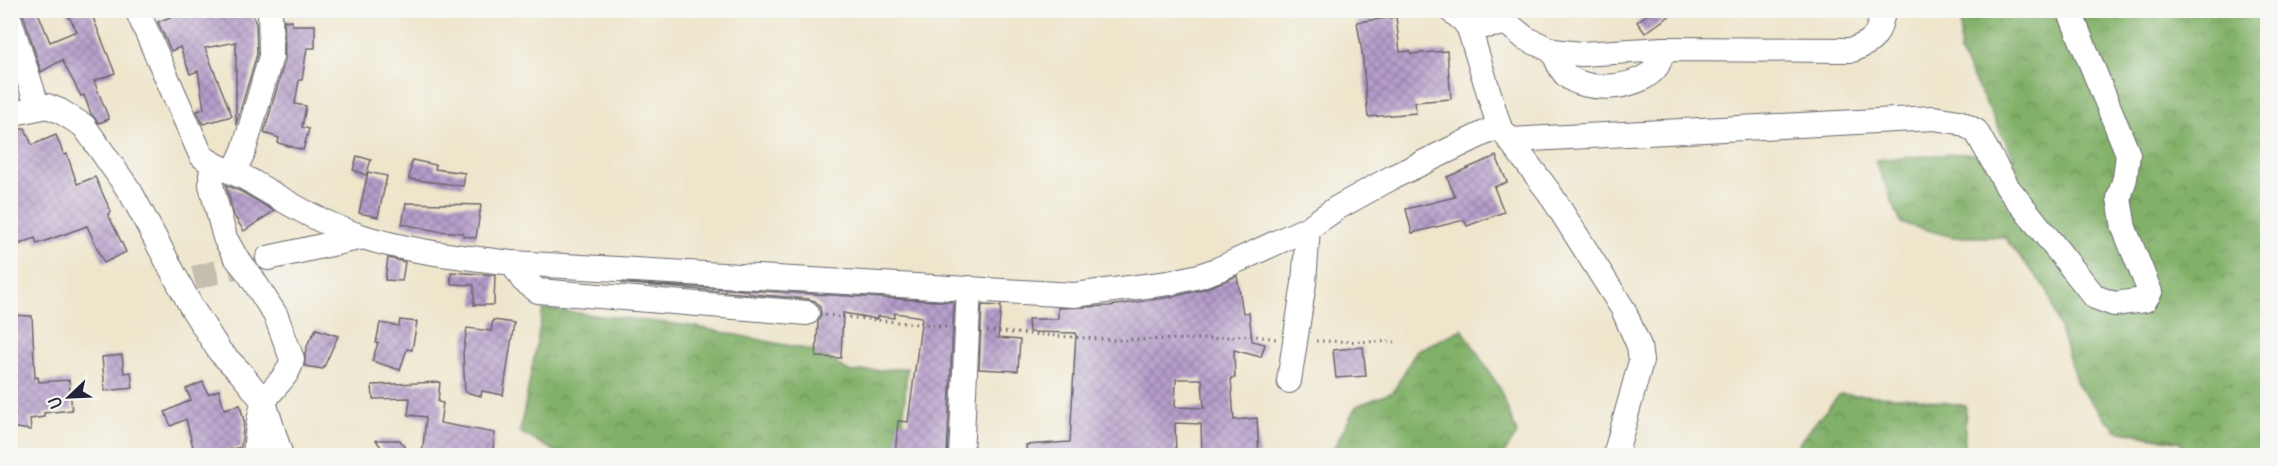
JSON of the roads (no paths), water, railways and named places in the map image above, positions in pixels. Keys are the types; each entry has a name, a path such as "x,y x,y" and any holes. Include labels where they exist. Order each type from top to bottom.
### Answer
{"street":[{"path":"137,10 201,155 302,212 363,237 448,255 512,262 1074,295 1169,283 1219,269 1308,228 1337,207 1391,178 1504,133 1934,118 1959,122 1976,131 2008,188 2095,297 2114,304 2145,300 2150,292 2124,228 2119,198 2125,178 2128,154 2069,10"},
{"path":"255,456 264,402 291,366 291,352 276,316 225,238 211,185 211,175 224,169 244,150 271,56 270,10"},
{"path":"1450,10 1469,27 1504,133 1549,192 1623,309 1639,346 1641,361 1615,456"},
{"path":"1469,27 1512,17 1525,38 1552,51 1581,54 1663,49 1852,50 1866,45 1876,37 1884,10"},
{"path":"10,21 38,108"},
{"path":"1552,51 1566,75 1582,84 1614,87 1637,82 1656,67 1663,49"},
{"path":"10,114 47,106 84,126 131,193 186,280 192,308 220,352 240,372 264,402 281,456"},
{"path":"1290,381 1308,228"},
{"path":"268,258 363,237"},
{"path":"512,262 523,280 538,291 807,313"},
{"path":"961,456 969,288"}],"tunnel":[{"path":"194,278 261,260"}]}
